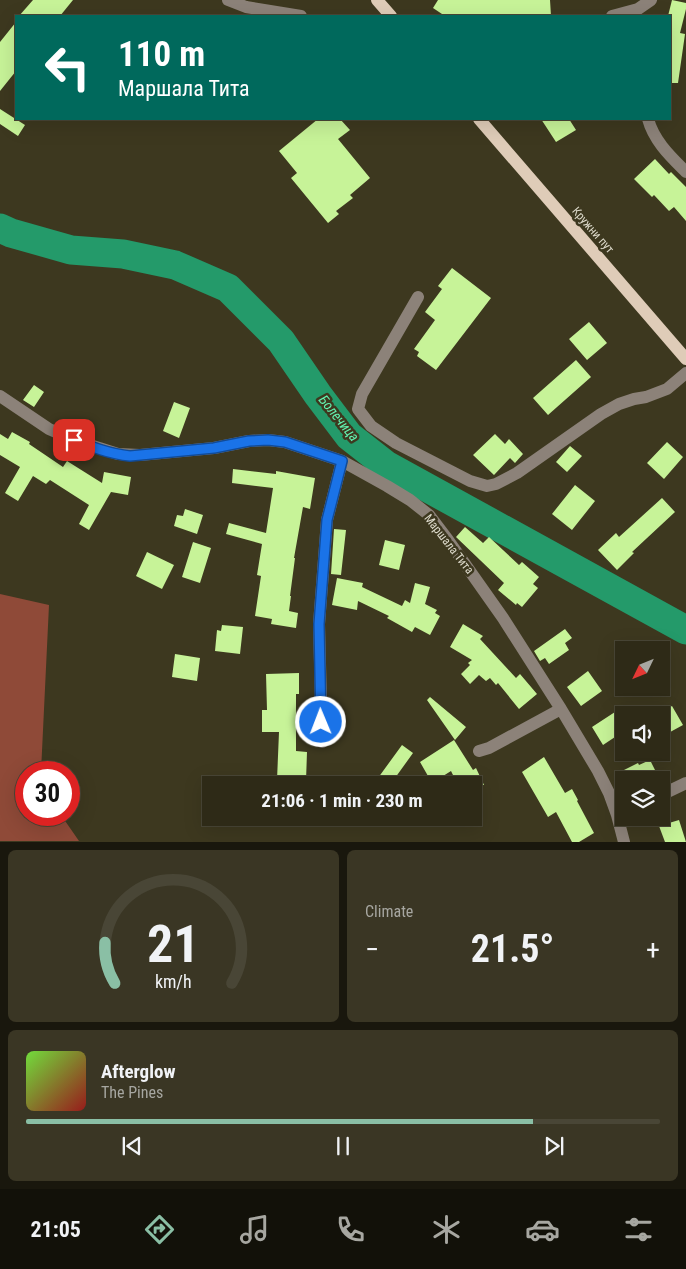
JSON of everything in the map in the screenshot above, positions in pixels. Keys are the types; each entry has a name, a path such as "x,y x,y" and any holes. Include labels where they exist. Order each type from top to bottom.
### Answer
{"main road":[{"path":"377,0 389,15"},
{"name":"Кружни пут","path":"480,120 686,358"}],"street":[{"path":"228,0 246,7 295,15"},
{"path":"618,15 638,12 651,0"},
{"path":"648,120 651,130 665,152 686,172"},
{"path":"418,297 362,394 358,409 370,426 396,443 470,482 486,486 496,484 517,473 601,414 620,404 667,389 686,373"},
{"name":"Маршала Тита","path":"0,396 49,429 74,440 118,454 140,455 214,448 249,441 268,440 285,442 342,461 410,500 429,515 503,618 561,709 615,804"},
{"path":"322,742 320,615 327,520 342,461"},
{"path":"479,751 489,748 561,709"},
{"path":"670,791 686,783"},
{"name":"Маршала Тита","path":"622,826 624,842"}],"shaded area":[{"path":"0,594 49,605 42,761 15,761 15,826 69,826 79,841 0,841"}],"building":[{"path":"33,0 73,0 61,15 20,15"},
{"path":"438,0 550,0 551,15 444,15 433,8"},
{"path":"672,0 686,3 680,33 685,34 678,83 671,83 671,15 668,15"},
{"path":"15,23 15,72 0,91 0,42"},
{"path":"0,109 25,125 18,136 0,124"},
{"path":"317,120 341,120 350,130 338,139 370,178 350,195 353,198 336,211 339,214 328,223 291,178 297,173 279,151"},
{"path":"542,120 570,120 576,130 556,142"},
{"path":"655,159 669,174 671,172 686,187 686,221 674,207 669,211 654,195 652,197 634,179"},
{"path":"452,268 491,298 436,370 417,356 419,352 414,349 435,320 425,312 442,289 438,286"},
{"path":"589,322 607,343 587,360 569,339"},
{"path":"576,360 591,377 548,415 533,398"},
{"path":"34,385 44,392 34,407 23,400"},
{"path":"174,402 190,408 179,438 163,431"},
{"path":"12,432 30,442 29,444 63,467 67,461 102,483 104,472 131,477 128,495 111,492 89,530 79,524 89,505 50,480 46,484 33,476 18,501 5,493 20,467 0,455 0,434 8,439"},
{"path":"495,434 505,444 509,439 523,454 515,463 510,458 494,475 473,455"},
{"path":"667,442 683,457 664,479 647,463"},
{"path":"570,446 582,456 567,472 556,462"},
{"path":"233,469 276,474 276,471 315,478 310,509 303,507 294,558 289,611 298,613 296,628 271,624 272,619 255,616 261,576 257,575 262,544 226,534 229,523 266,533 273,488 232,483"},
{"path":"575,485 595,501 572,530 552,514"},
{"path":"662,498 675,512 632,552 634,553 617,570 598,550 616,533 619,537"},
{"path":"185,509 203,515 197,534 174,526 177,515 183,516"},
{"path":"465,527 483,543 489,537 519,565 522,562 539,577 533,584 538,588 522,607 517,603 516,605 498,590 504,583 456,537"},
{"path":"334,529 346,530 341,575 331,574"},
{"path":"385,540 405,545 399,570 379,565"},
{"path":"193,542 211,548 200,583 182,577"},
{"path":"147,552 174,565 162,589 136,576"},
{"path":"337,578 363,583 362,587 402,606 405,600 410,603 415,583 430,587 425,604 437,610 435,613 440,616 430,635 415,627 412,632 387,618 389,616 358,601 357,610 332,605"},
{"path":"463,624 483,636 480,639 516,678 520,674 537,694 519,709 498,683 496,685 490,678 486,681 479,675 470,684 461,674 470,665 468,663 472,660 450,647"},
{"path":"222,625 243,627 240,654 215,651 217,630 221,631"},
{"path":"565,629 572,638 565,643 569,650 549,664 545,658 540,661 534,651"},
{"path":"175,654 200,658 197,681 172,677"},
{"path":"588,671 602,691 581,706 567,687"},
{"path":"299,673 299,694 296,694 296,751 307,752 306,776 277,776 279,732 262,732 262,710 267,710 266,674"},
{"path":"430,697 466,727 455,740 427,700"},
{"path":"672,706 683,725 670,732 670,707"},
{"path":"615,712 615,737 603,745 592,727"},
{"path":"454,740 473,770 476,768 480,776 454,776 451,771 443,776 428,776 420,762"},
{"path":"402,745 413,753 396,776 379,776"},
{"path":"544,757 565,793 572,789 594,833 579,842 572,842 556,812 548,817 522,772"},
{"path":"650,761 656,771 622,771 638,763 639,765"},
{"path":"679,820 686,842 665,842 659,826 670,826 670,823"}],"waterway":[{"name":"Болечица","path":"0,228 11,233 71,250 123,254 175,265 228,288 281,341 349,436 386,465 686,630"}],"route":[{"path":"74,440 98,449 130,456 214,448 249,441 268,440 285,442 342,461 327,520 319,624 321,722"}]}
